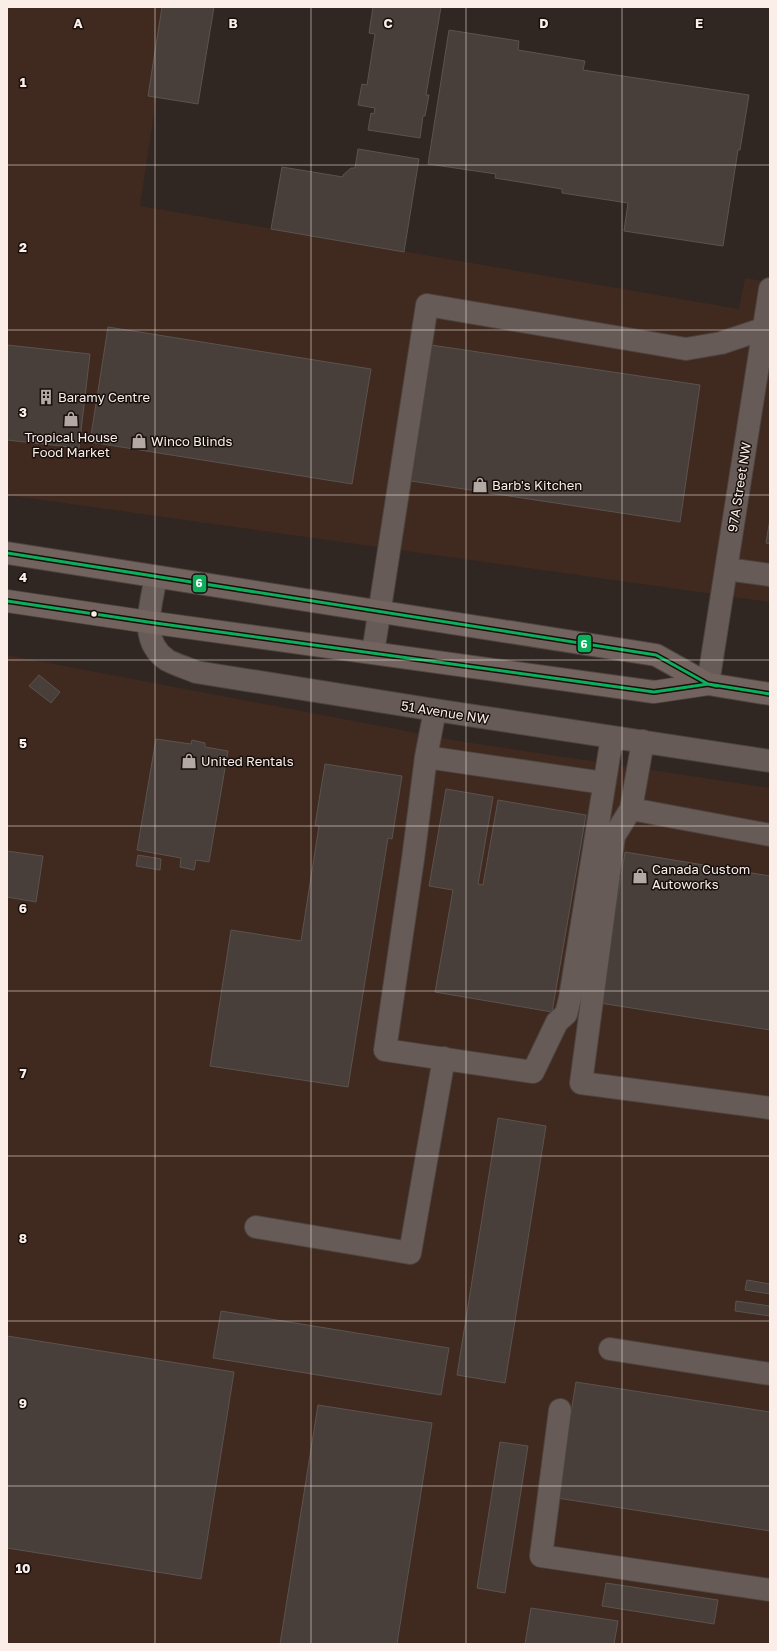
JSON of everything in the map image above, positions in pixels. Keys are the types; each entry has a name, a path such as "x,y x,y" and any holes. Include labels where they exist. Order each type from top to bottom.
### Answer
{"main road":[{"path":"7,553 656,655 708,684"},
{"path":"7,601 654,692 708,684 770,694"}],"street":[{"name":"97A Street NW","path":"708,684 767,329 770,289"},
{"path":"373,653 427,305 686,349 721,343 767,329"},
{"path":"726,569 770,575"},
{"name":"51 Avenue NW","path":"156,577 148,622 151,642 167,660 196,672 770,761"},
{"path":"435,710 426,757 413,859 385,1050 534,1072 557,1022 566,1014 570,998 612,737"},
{"path":"643,741 631,809 614,836 582,1082 770,1108"},
{"path":"426,757 604,783"},
{"path":"631,809 770,835"},
{"path":"256,1227 410,1253 444,1058"},
{"path":"610,1349 770,1374"},
{"path":"560,1410 541,1556 770,1590"}],"shaded area":[{"path":"7,7 170,7 140,206 739,309 745,278 770,282 770,602 7,495"},
{"path":"7,655 459,741 770,788 770,1644 7,1644"}],"building":[{"path":"162,7 214,7 198,104 148,96"},
{"path":"373,7 441,7 426,95 429,95 425,116 423,116 420,138 368,130 371,113 374,114 375,108 358,105 362,84 367,85 375,34 369,33"},
{"path":"449,30 519,41 518,50 585,61 583,70 749,95 740,150 738,150 723,246 624,231 628,203 562,193 562,189 495,178 496,174 428,164"},
{"path":"358,149 419,159 404,252 271,229 282,167 343,177 343,175 351,168 355,168"},
{"path":"108,327 371,369 352,484 90,442"},
{"name":"Baramy Centre","path":"7,345 90,354 79,448 7,440"},
{"path":"431,345 700,385 680,522 411,481"},
{"path":"770,519 770,544 766,543"},
{"path":"39,675 60,692 51,703 29,686"},
{"path":"156,739 191,744 192,740 205,743 205,747 228,751 209,862 196,860 194,870 180,867 181,858 137,850"},
{"path":"325,764 402,776 392,839 388,838 348,1087 210,1066 231,930 301,941 319,826 315,825"},
{"path":"446,789 493,797 478,884 483,885 498,800 586,815 552,1012 435,992 453,890 429,886"},
{"path":"7,851 43,856 36,902 7,897"},
{"path":"625,852 770,876 770,1030 600,1003"},
{"path":"138,855 161,859 160,870 136,866"},
{"path":"498,1118 546,1126 505,1383 457,1375"},
{"path":"747,1280 770,1284 770,1294 745,1290"},
{"path":"736,1301 770,1306 770,1316 735,1311"},
{"path":"221,1311 449,1348 441,1395 213,1358"},
{"path":"7,1336 234,1372 201,1579 7,1548"},
{"path":"576,1382 770,1412 770,1531 557,1498"},
{"path":"318,1405 432,1423 397,1644 280,1644"},
{"path":"500,1442 528,1446 505,1593 477,1588"},
{"path":"606,1583 718,1600 714,1624 602,1606"},
{"path":"531,1608 618,1621 614,1644 525,1644"}],"transit line":[{"name":"6","path":"7,553 656,655 708,684 770,694"},
{"name":"6","path":"7,601 654,692 708,684 717,686"}],"place":[{"name":"Baramy Centre","path":"46,397"},
{"name":"Tropical House Food Market","path":"71,419"},
{"name":"Winco Blinds","path":"139,441"},
{"name":"Barb's Kitchen","path":"480,485"},
{"name":"United Rentals","path":"189,761"},
{"name":"Canada Custom Autoworks","path":"640,876"}]}
